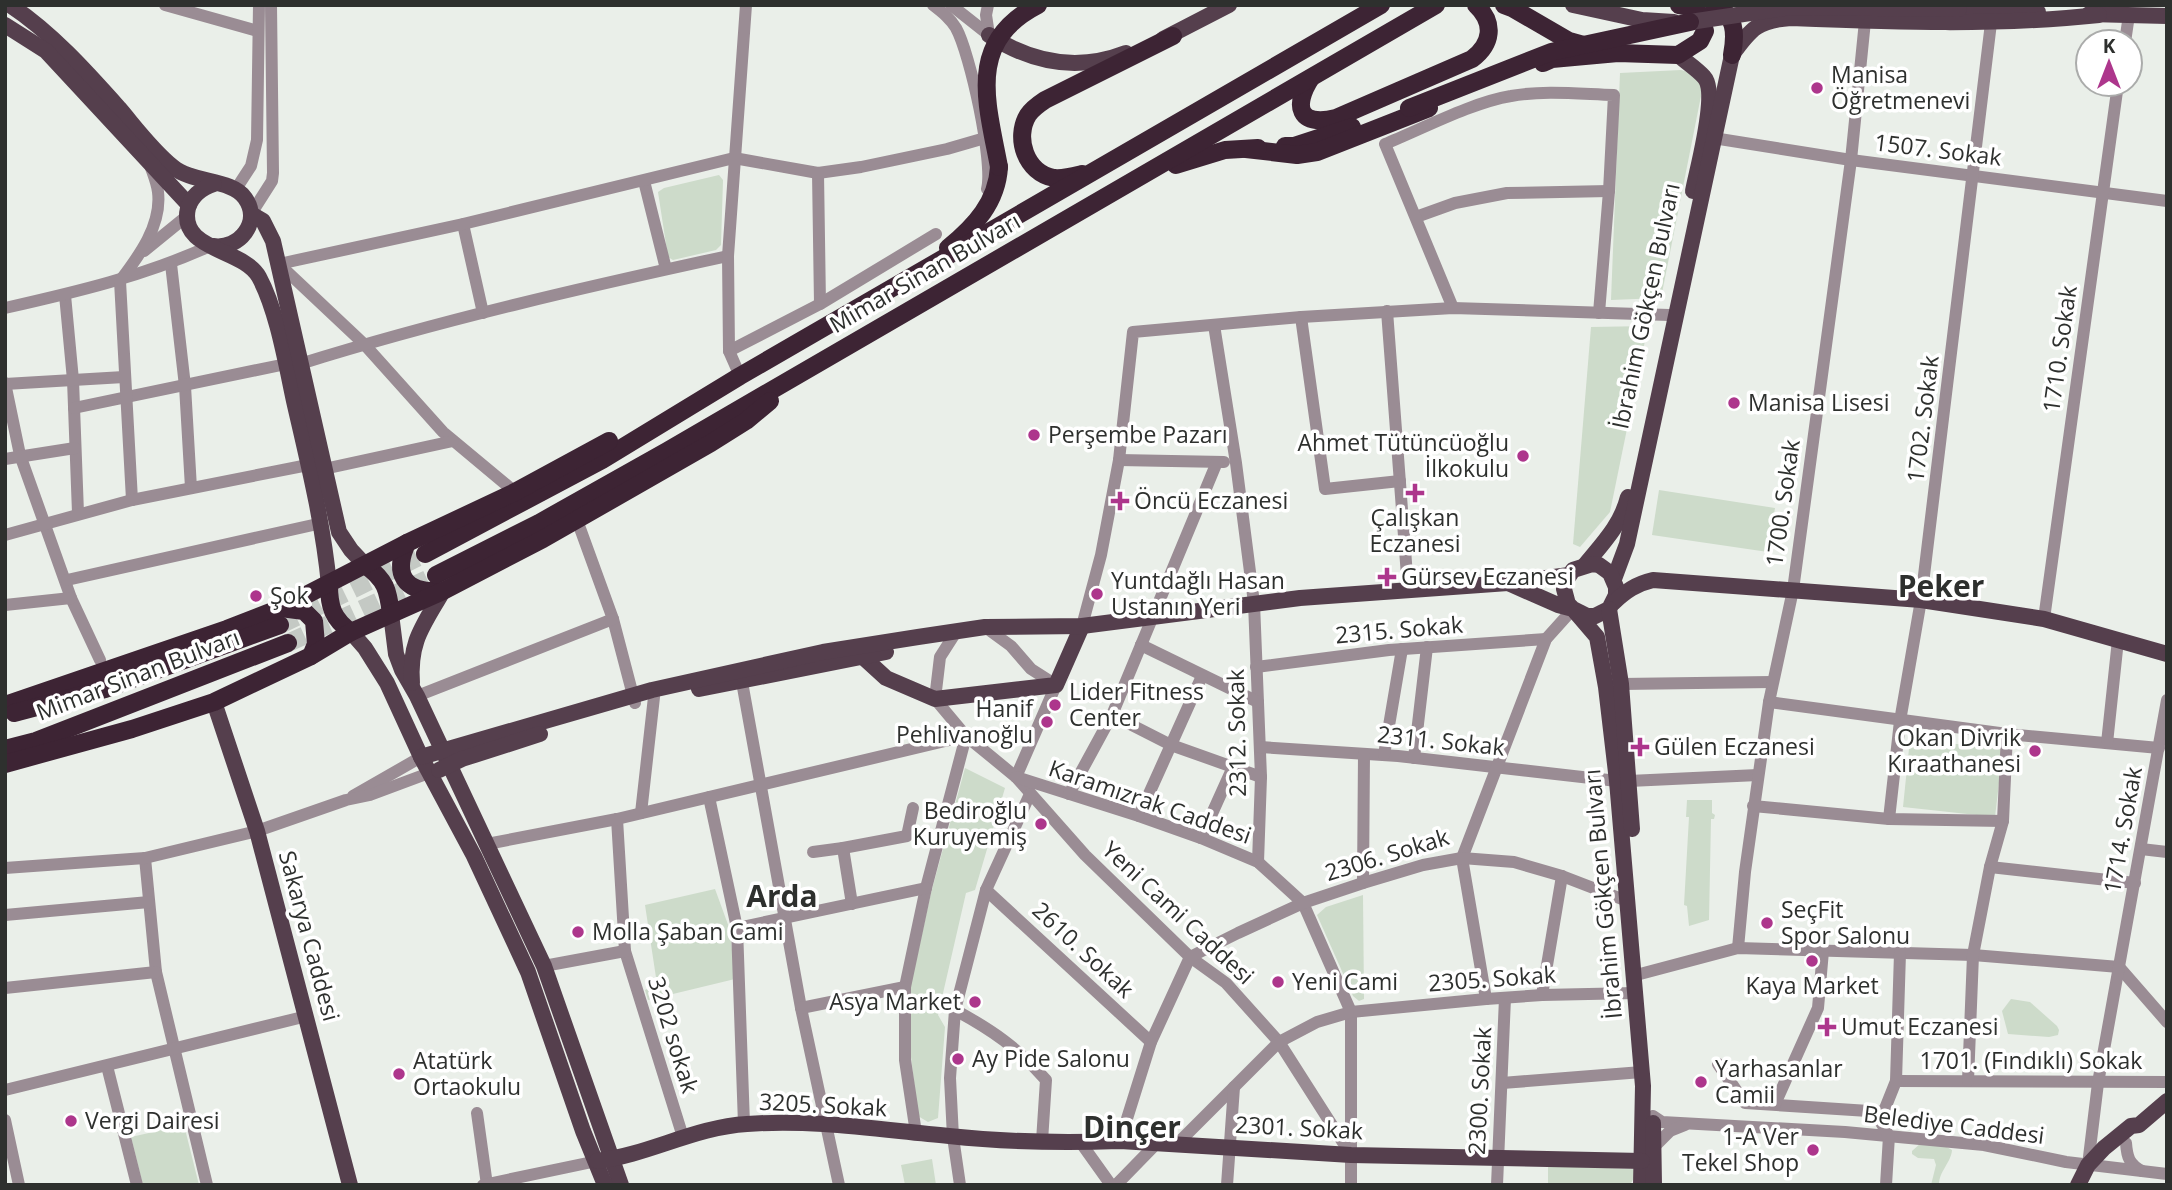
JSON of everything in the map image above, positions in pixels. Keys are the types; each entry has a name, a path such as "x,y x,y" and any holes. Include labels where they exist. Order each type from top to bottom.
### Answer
{"highway":[{"path":"913,277 957,241 994,197 999,167 986,94 989,61 1003,30 1018,15 1038,5"},
{"path":"1312,77 1301,93 1299,102 1310,119 1322,121 1336,118 1460,64 1478,54 1487,40 1489,23 1485,13 1476,5"},
{"path":"1504,5 1569,41 1618,53"},
{"path":"1246,149 1297,155 1317,152 1552,59 1618,53 1678,55 1700,41 1704,31 1700,14 1691,7 1679,5"},
{"path":"1714,5 1721,8 1732,20 1735,39 1732,55"},
{"path":"425,554 602,460 740,376 1376,9"},
{"name":"Mimar Sinan Bulvarı","path":"439,583 1429,9"},
{"path":"1141,177 1225,150 1294,146 1409,108 1551,52 1690,22"},
{"path":"1093,172 1054,178 1037,171 1026,156 1022,142 1029,114 1045,100 1173,36"},
{"path":"407,543 401,556 400,569 404,580 413,588 426,591 577,520 747,421 802,373"},
{"path":"281,616 347,573 515,492 596,449 692,392 740,376"},
{"path":"365,565 386,585 391,614"},
{"path":"5,764 132,729 214,702 391,614 439,583"},
{"path":"329,585 332,613 339,623 351,632"},
{"path":"5,705 227,629 304,611 314,621 316,644 311,656"},
{"name":"Mimar Sinan Bulvarı","path":"5,716 104,689 281,616"},
{"name":"Mimar Sinan Bulvarı","path":"5,749 36,741 288,643"}],"main road":[{"path":"10,5 38,24 117,106 153,148 176,169 214,184 236,188 248,204 251,214 246,233 230,245 210,246"},
{"path":"989,35 1026,55 1080,65 1111,59 1173,36 1229,5"},
{"path":"1573,5 1642,20 1690,22 1791,7 2167,16"},
{"path":"1732,55 1759,24 1770,20 1791,18 1991,23 2099,15"},
{"path":"5,25 46,51 150,164 188,211 194,234 210,246 240,260 257,273 293,364"},
{"name":"İbrahim Gökçen Bulvarı","path":"1614,579 1628,544 1709,137 1710,90 1705,77 1678,55"},
{"name":"İbrahim Gökçen Bulvarı","path":"1585,565 1611,534 1623,514 1709,137 1732,55"},
{"path":"188,211 199,191 214,184"},
{"path":"251,214 263,221 273,241 279,264 293,364 316,467 329,585"},
{"path":"316,467 339,531 365,565"},
{"path":"421,757 653,693 823,652 985,627 1082,626 1254,603 1508,583 1569,575 1585,565 1599,565 1614,579 1616,595 1611,606"},
{"path":"1569,575 1564,589 1565,597 1573,610"},
{"path":"1508,583 1579,614 1595,616 1611,606 1626,590 1653,580 1921,600 2044,619 2167,654"},
{"path":"414,691 411,663 413,649 439,583"},
{"name":"İbrahim Gökçen Bulvarı","path":"1611,606 1621,684 1628,901 1642,1072 1641,1185"},
{"name":"İbrahim Gökçen Bulvarı","path":"1573,610 1597,637 1623,781 1653,1116 1654,1185"},
{"path":"391,614 402,670 544,966 604,1160 605,1185"},
{"path":"863,657 886,678 935,699 1056,685 1082,626"},
{"path":"351,632 365,648 387,683 429,773 474,856 527,970 583,1131 621,1185"},
{"path":"653,693 742,682 937,642 956,632"},
{"path":"429,773 633,699"},
{"name":"Sakarya Caddesi","path":"214,702 257,831 350,1185"},
{"path":"527,970 544,966"},
{"path":"2078,1185 2131,1126 2139,1125 2167,1101"},
{"name":"3205. Sokak","path":"604,1160 683,1137 744,1124 825,1123 953,1137"},
{"path":"2087,1185 2094,1165 2137,1134 2139,1125"},
{"name":"2301. Sokak","path":"953,1137 1082,1143 1120,1141 1352,1155 1642,1161"}],"street":[{"path":"165,5 258,31"},
{"path":"236,188 251,166 257,139 258,5"},
{"path":"251,214 272,181 273,173 271,5"},
{"path":"740,376 729,351 728,256 746,5"},
{"path":"933,5 945,13 956,27 967,52 985,138 990,180 985,197 969,228"},
{"path":"951,5 989,35"},
{"path":"988,5 986,15 989,35"},
{"path":"2127,28 2129,15"},
{"name":"1700. Sokak","path":"1738,948 1754,806 1772,682 1793,590 1851,160 1865,21"},
{"name":"1702. Sokak","path":"1889,818 1900,721 1921,600 1991,23"},
{"path":"1453,308 1385,144 1481,105 1511,96 1550,93 1614,95 1599,313"},
{"name":"1710. Sokak","path":"2044,619 2116,98"},
{"name":"1507. Sokak","path":"1709,137 1851,160 2167,201"},
{"path":"279,264 734,158 818,173 947,149 985,138"},
{"path":"139,256 154,225 158,209 158,190 150,164"},
{"path":"818,173 820,304"},
{"path":"644,181 666,270"},
{"path":"1416,217 1455,202 1507,193 1609,191"},
{"path":"132,500 120,281 139,256 188,211"},
{"path":"463,223 483,313"},
{"path":"729,351 820,304 936,234"},
{"path":"5,308 120,281 171,264 210,246"},
{"path":"74,408 293,364 483,313 728,256"},
{"path":"171,264 185,386 191,488"},
{"path":"279,264 364,344 453,441 515,492"},
{"path":"65,295 73,380 78,513"},
{"path":"1082,626 1101,555 1119,460 1133,332 1301,317 1453,308 1669,315"},
{"path":"1387,311 1408,589"},
{"path":"1301,317 1325,489 1400,481"},
{"name":"2312. Sokak","path":"1214,325 1237,463 1254,603 1261,777 1258,862"},
{"path":"100,660 71,598 20,455 5,384 124,377"},
{"path":"5,535 132,500 453,441"},
{"path":"5,459 75,447"},
{"path":"1119,460 1237,463"},
{"path":"1069,794 1112,715 1217,462"},
{"path":"577,520 613,619 633,699"},
{"path":"66,580 322,523"},
{"path":"5,604 71,598"},
{"path":"1546,639 1573,610"},
{"path":"414,691 613,619"},
{"path":"956,632 940,657 935,699 966,736 1016,777 1056,685 1031,669 1011,646 985,627"},
{"name":"2315. Sokak","path":"1256,667 1402,649 1546,639"},
{"name":"2306. Sokak","path":"1190,957 1303,903 1423,865 1462,858 1546,639"},
{"path":"2107,743 2118,640"},
{"path":"1141,645 1258,702"},
{"path":"1414,758 1427,647"},
{"path":"1384,755 1402,649"},
{"path":"1139,816 1202,676"},
{"path":"742,682 801,1008 839,1185"},
{"path":"1621,684 1772,682"},
{"path":"641,813 653,693"},
{"name":"1714. Sokak","path":"2094,1165 2098,1083 2167,700"},
{"path":"1769,702 2007,734 2159,748"},
{"path":"1112,715 1171,745 1261,777"},
{"path":"1968,1081 1973,955 1990,867 2003,821 2007,734"},
{"path":"487,844 617,819 966,736"},
{"path":"916,1133 905,1060 905,987 926,888 966,736"},
{"name":"2311. Sokak","path":"1259,747 1384,755 1623,781 1758,775"},
{"path":"1363,883 1364,754"},
{"path":"350,799 364,788 421,757"},
{"path":"1201,838 1233,767"},
{"path":"5,869 145,859 257,831 429,773"},
{"name":"Karamızrak Caddesi","path":"1016,777 1139,816 1258,862 1303,903 1352,1012"},
{"name":"Yeni Cami Caddesi","path":"1016,777 1085,855 1190,957 1226,984 1279,1042 1352,1155"},
{"path":"960,1185 953,1137 950,1078 955,1010 986,890 1030,794"},
{"path":"709,797 737,928 744,1124"},
{"path":"1754,806 1889,818 2003,821"},
{"path":"813,852 906,836 913,808"},
{"name":"3202 sokak","path":"617,819 625,951 683,1137"},
{"path":"843,848 852,904"},
{"path":"2141,849 2167,852"},
{"path":"1486,999 1462,858 1514,863 1562,876 1628,901"},
{"path":"145,859 156,972 207,1185"},
{"path":"1990,867 2135,883"},
{"path":"1542,995 1562,876"},
{"path":"737,928 926,888"},
{"name":"2610. Sokak","path":"986,890 1151,1042"},
{"path":"5,915 149,902"},
{"path":"1640,974 1738,948 1973,955 2119,967 2162,1007 2167,1022"},
{"path":"544,966 625,951"},
{"path":"1775,1104 1818,1008 1823,951"},
{"path":"1886,1185 1889,1136 1880,1121 1896,1081 1900,953"},
{"path":"1120,1141 1151,1042 1190,957"},
{"path":"5,988 156,972"},
{"path":"801,1008 905,987"},
{"name":"2305. Sokak","path":"1177,1144 1279,1042 1317,1022 1352,1012 1486,999 1635,993"},
{"name":"2300. Sokak","path":"1497,1185 1505,998"},
{"path":"955,1010 994,1031 1034,1065 1046,1080 1042,1141"},
{"path":"1351,1185 1352,1012"},
{"path":"5,1090 307,1016"},
{"path":"1718,1064 1745,1103 1884,1112"},
{"path":"107,1066 136,1185"},
{"path":"1502,1083 1642,1072"},
{"name":"1701. (Fındıklı) Sokak","path":"1896,1081 2167,1082"},
{"path":"1227,1185 1234,1087"},
{"path":"477,1113 486,1184 604,1160"},
{"name":"Belediye Caddesi","path":"1653,1116 1662,1122 1889,1136 1984,1145 2094,1165 2167,1174"},
{"path":"5,1121 19,1185"},
{"path":"1642,1161 1670,1130 1688,1124"},
{"path":"1082,1143 1114,1185 1157,1143"},
{"path":"2126,1143 2127,1156 2132,1166 2145,1173"}],"green space":[{"path":"1681,70 1692,73 1701,83 1701,96 1661,298 1611,300 1620,73"},
{"path":"719,175 723,180 721,245 716,250 673,260 668,257 658,192 664,188"},
{"path":"1648,326 1610,512 1580,547 1573,544 1591,327"},
{"path":"1659,490 1775,508 1768,552 1652,535"},
{"path":"1910,739 2003,749 1995,817 1903,807"},
{"path":"965,768 1005,788 975,890 966,893 938,1015 945,1027 938,1118 928,1122 918,1116 911,1057 910,988 931,893"},
{"path":"1687,800 1712,800 1712,813 1715,815 1714,819 1711,819 1709,920 1689,926 1687,906 1684,905 1689,817 1686,817"},
{"path":"715,889 730,930 735,979 648,1000 645,990 657,984 645,905"},
{"path":"1363,895 1364,999 1359,1001 1353,996 1317,915 1326,907"},
{"path":"2011,999 2030,1002 2057,1026 2058,1035 2049,1037 2008,1034 2002,1011"},
{"path":"184,1125 199,1185 143,1185 131,1137"},
{"path":"1921,1143 1943,1145 1952,1150 1939,1185 1931,1185 1936,1165 1934,1159 1918,1158 1912,1154"},
{"path":"932,1159 936,1185 905,1185 901,1165"},
{"path":"1548,1166 1635,1169 1635,1176 1630,1185 1548,1184"}],"tunnel":[{"path":"280,625 425,554"},
{"path":"288,643 436,575"}],"place":[{"name":"Manisa Öğretmenevi","path":"1817,88"},
{"name":"Manisa Lisesi","path":"1734,403"},
{"name":"Perşembe Pazarı","path":"1034,435"},
{"name":"Ahmet Tütüncüoğlu İlkokulu","path":"1523,456"},
{"name":"Çalışkan Eczanesi","path":"1415,493"},
{"name":"Öncü Eczanesi","path":"1120,501"},
{"name":"Gürsev Eczanesi","path":"1387,577"},
{"name":"Yuntdağlı Hasan Ustanın Yeri","path":"1097,594"},
{"name":"Şok","path":"256,596"},
{"name":"Lider Fitness Center","path":"1055,705"},
{"name":"Hanif Pehlivanoğlu","path":"1047,722"},
{"name":"Gülen Eczanesi","path":"1640,747"},
{"name":"Okan Divrik Kıraathanesi","path":"2035,751"},
{"name":"Bediroğlu Kuruyemiş","path":"1041,824"},
{"name":"SeçFit Spor Salonu","path":"1767,923"},
{"name":"Molla Şaban Cami","path":"578,932"},
{"name":"Kaya Market","path":"1812,961"},
{"name":"Yeni Cami","path":"1278,982"},
{"name":"Asya Market","path":"975,1002"},
{"name":"Umut Eczanesi","path":"1827,1027"},
{"name":"Ay Pide Salonu","path":"958,1059"},
{"name":"Atatürk Ortaokulu","path":"399,1074"},
{"name":"Yarhasanlar Camii","path":"1701,1082"},
{"name":"Vergi Dairesi","path":"71,1121"},
{"name":"1-A Ver Tekel Shop","path":"1813,1150"}],"district":[{"name":"Peker","path":"1941,587"},
{"name":"Arda","path":"782,897"},
{"name":"Dinçer","path":"1132,1128"}]}
